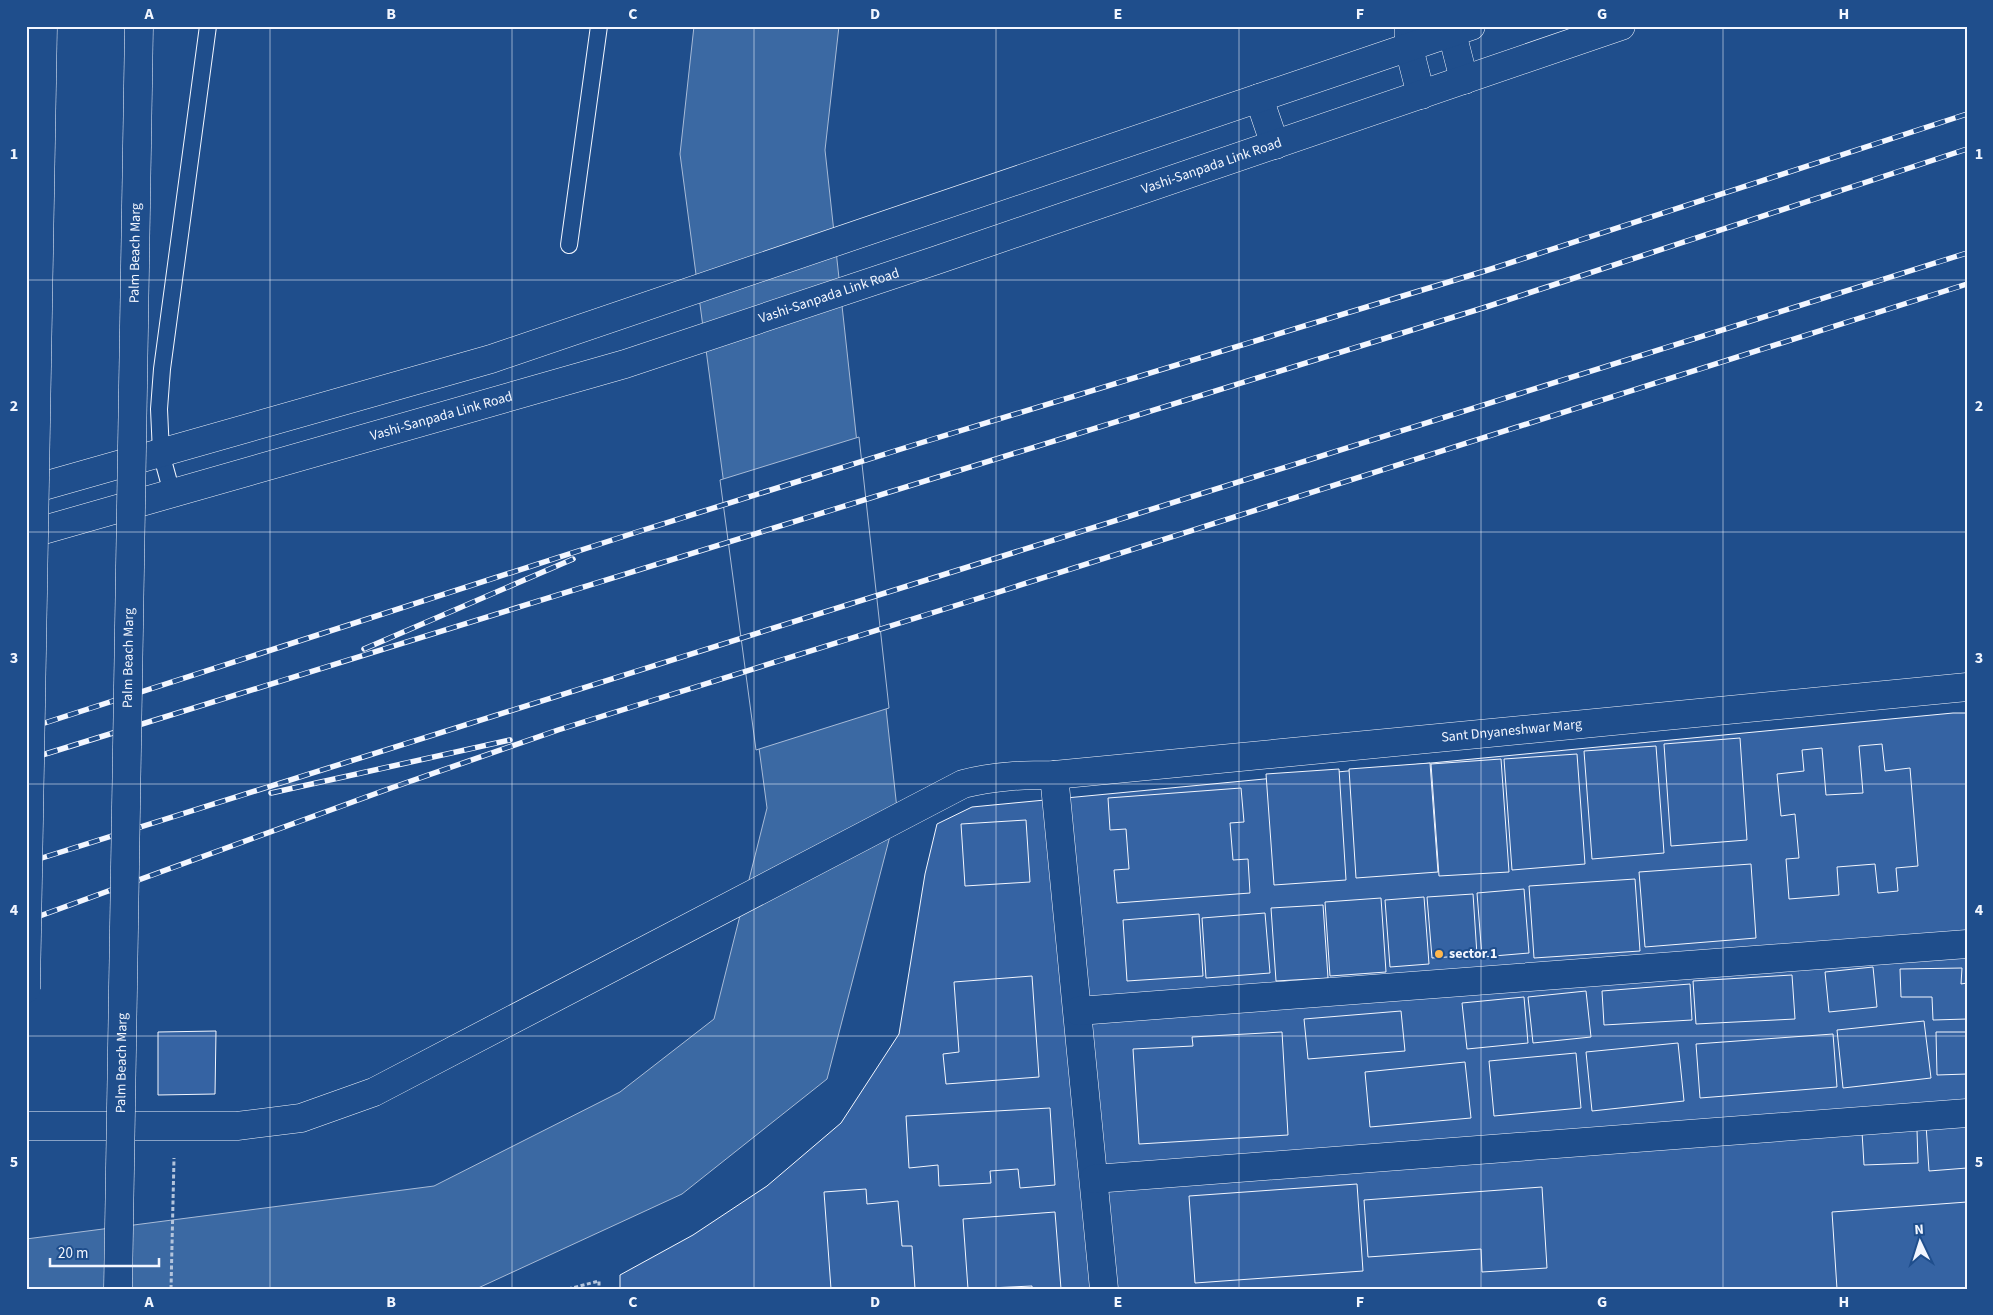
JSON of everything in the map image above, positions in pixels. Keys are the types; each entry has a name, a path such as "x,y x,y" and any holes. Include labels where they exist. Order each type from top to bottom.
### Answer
{"main road":[{"path":"26,989 43,26"},
{"name":"Palm Beach Marg","path":"118,1289 139,26"},
{"name":"Vashi-Sanpada Link Road","path":"26,535 625,364 937,260 1622,26"},
{"path":"26,491 491,359 1259,98 1409,37 1458,28 1464,80"},
{"path":"1409,37 1421,95"},
{"path":"1259,98 1275,145"},
{"name":"Sant Dnyaneshwar Marg","path":"26,1126 237,1126 301,1118 374,1092 963,784 985,778 1054,775 1966,691"},
{"path":"1054,775 1104,1289"},
{"path":"1078,1011 1967,944"},
{"path":"1094,1179 1967,1113"}],"lane":[{"path":"172,493 161,453 159,409 162,369 208,26"},
{"path":"569,245 599,26"}],"path":[{"path":"171,1289 174,1178"},
{"path":"568,1289 599,1281 599,1289"}],"water":[{"path":"694,26 839,26 825,150 897,809 827,1079 682,1194 476,1289 26,1289 26,1239 434,1186 620,1092 714,1019 767,808 680,154"}],"pier":[{"path":"859,437 889,708 756,750 720,480"}],"building":[{"name":"sector 1","path":"1967,713 1967,1289 620,1289 620,1275 693,1235 767,1186 841,1123 899,1034 925,874 937,824 972,807"},
{"path":"1740,738 1747,840 1671,846 1664,744"},
{"path":"1882,744 1885,771 1910,768 1918,866 1896,868 1898,891 1878,893 1875,864 1837,867 1839,895 1789,899 1786,859 1799,858 1795,814 1781,816 1777,774 1804,771 1802,750 1822,748 1826,795 1863,793 1859,746"},
{"path":"1656,746 1664,853 1592,859 1584,751"},
{"path":"1577,754 1585,864 1512,870 1504,759"},
{"path":"1501,759 1509,872 1439,876 1431,764"},
{"path":"1430,763 1438,872 1356,878 1349,769"},
{"path":"1339,769 1346,880 1274,885 1266,774"},
{"path":"1241,788 1244,822 1230,823 1233,860 1248,859 1250,893 1117,903 1114,870 1129,869 1126,829 1110,830 1108,798"},
{"path":"1026,820 1030,882 965,886 961,824"},
{"path":"1751,864 1756,938 1645,947 1639,872"},
{"path":"1635,879 1640,951 1534,958 1529,886"},
{"path":"1524,889 1529,953 1482,957 1477,893"},
{"path":"1473,894 1477,955 1432,958 1427,897"},
{"path":"1424,897 1429,964 1390,967 1385,900"},
{"path":"1381,898 1386,972 1330,976 1325,902"},
{"path":"1323,905 1328,978 1276,981 1271,908"},
{"path":"1265,913 1270,973 1206,978 1202,918"},
{"path":"1199,914 1203,976 1127,981 1123,920"},
{"path":"1873,967 1877,1007 1829,1012 1825,972"},
{"path":"1962,968 1961,984 1967,983 1967,1019 1933,1020 1932,997 1901,997 1900,969"},
{"path":"1792,975 1795,1019 1696,1024 1693,981"},
{"path":"1032,976 1039,1077 946,1084 943,1054 959,1052 954,982"},
{"path":"1690,984 1692,1020 1604,1025 1602,991"},
{"path":"1586,991 1591,1037 1533,1043 1528,997"},
{"path":"1524,997 1528,1043 1467,1049 1462,1003"},
{"path":"1401,1011 1405,1051 1308,1059 1304,1019"},
{"path":"1924,1021 1931,1078 1843,1088 1837,1030"},
{"path":"216,1031 215,1094 158,1095 158,1032"},
{"path":"1282,1032 1288,1135 1139,1144 1133,1049 1193,1046 1192,1037"},
{"path":"1936,1032 1967,1032 1967,1074 1937,1075"},
{"path":"1833,1034 1837,1087 1700,1098 1696,1044"},
{"path":"1678,1043 1684,1101 1592,1111 1586,1052"},
{"path":"1576,1053 1581,1108 1494,1116 1489,1061"},
{"path":"1465,1062 1471,1118 1370,1127 1365,1072"},
{"path":"1050,1108 1055,1185 1020,1188 1018,1169 990,1171 991,1183 939,1186 938,1165 909,1168 906,1116"},
{"path":"1967,1122 1967,1168 1929,1171 1926,1124"},
{"path":"1917,1130 1918,1163 1864,1165 1862,1132"},
{"path":"1357,1184 1363,1271 1195,1283 1189,1196"},
{"path":"1542,1187 1547,1268 1482,1272 1481,1249 1368,1257 1364,1200"},
{"path":"866,1189 867,1204 898,1201 902,1246 912,1246 915,1289 831,1289 824,1192"},
{"path":"1967,1202 1967,1289 1837,1289 1832,1212"},
{"path":"1055,1212 1061,1289 1032,1289 1032,1286 968,1289 963,1219"}],"railway":[{"path":"26,729 917,444 1488,270 1967,114"},
{"path":"26,760 1486,307 1967,149"},
{"path":"26,863 1967,253"},
{"path":"26,921 391,788 558,730 1967,284"},
{"path":"364,649 573,559"},
{"path":"271,793 510,740"}],"place":[{"name":"sector 1","path":"1439,954"}]}
